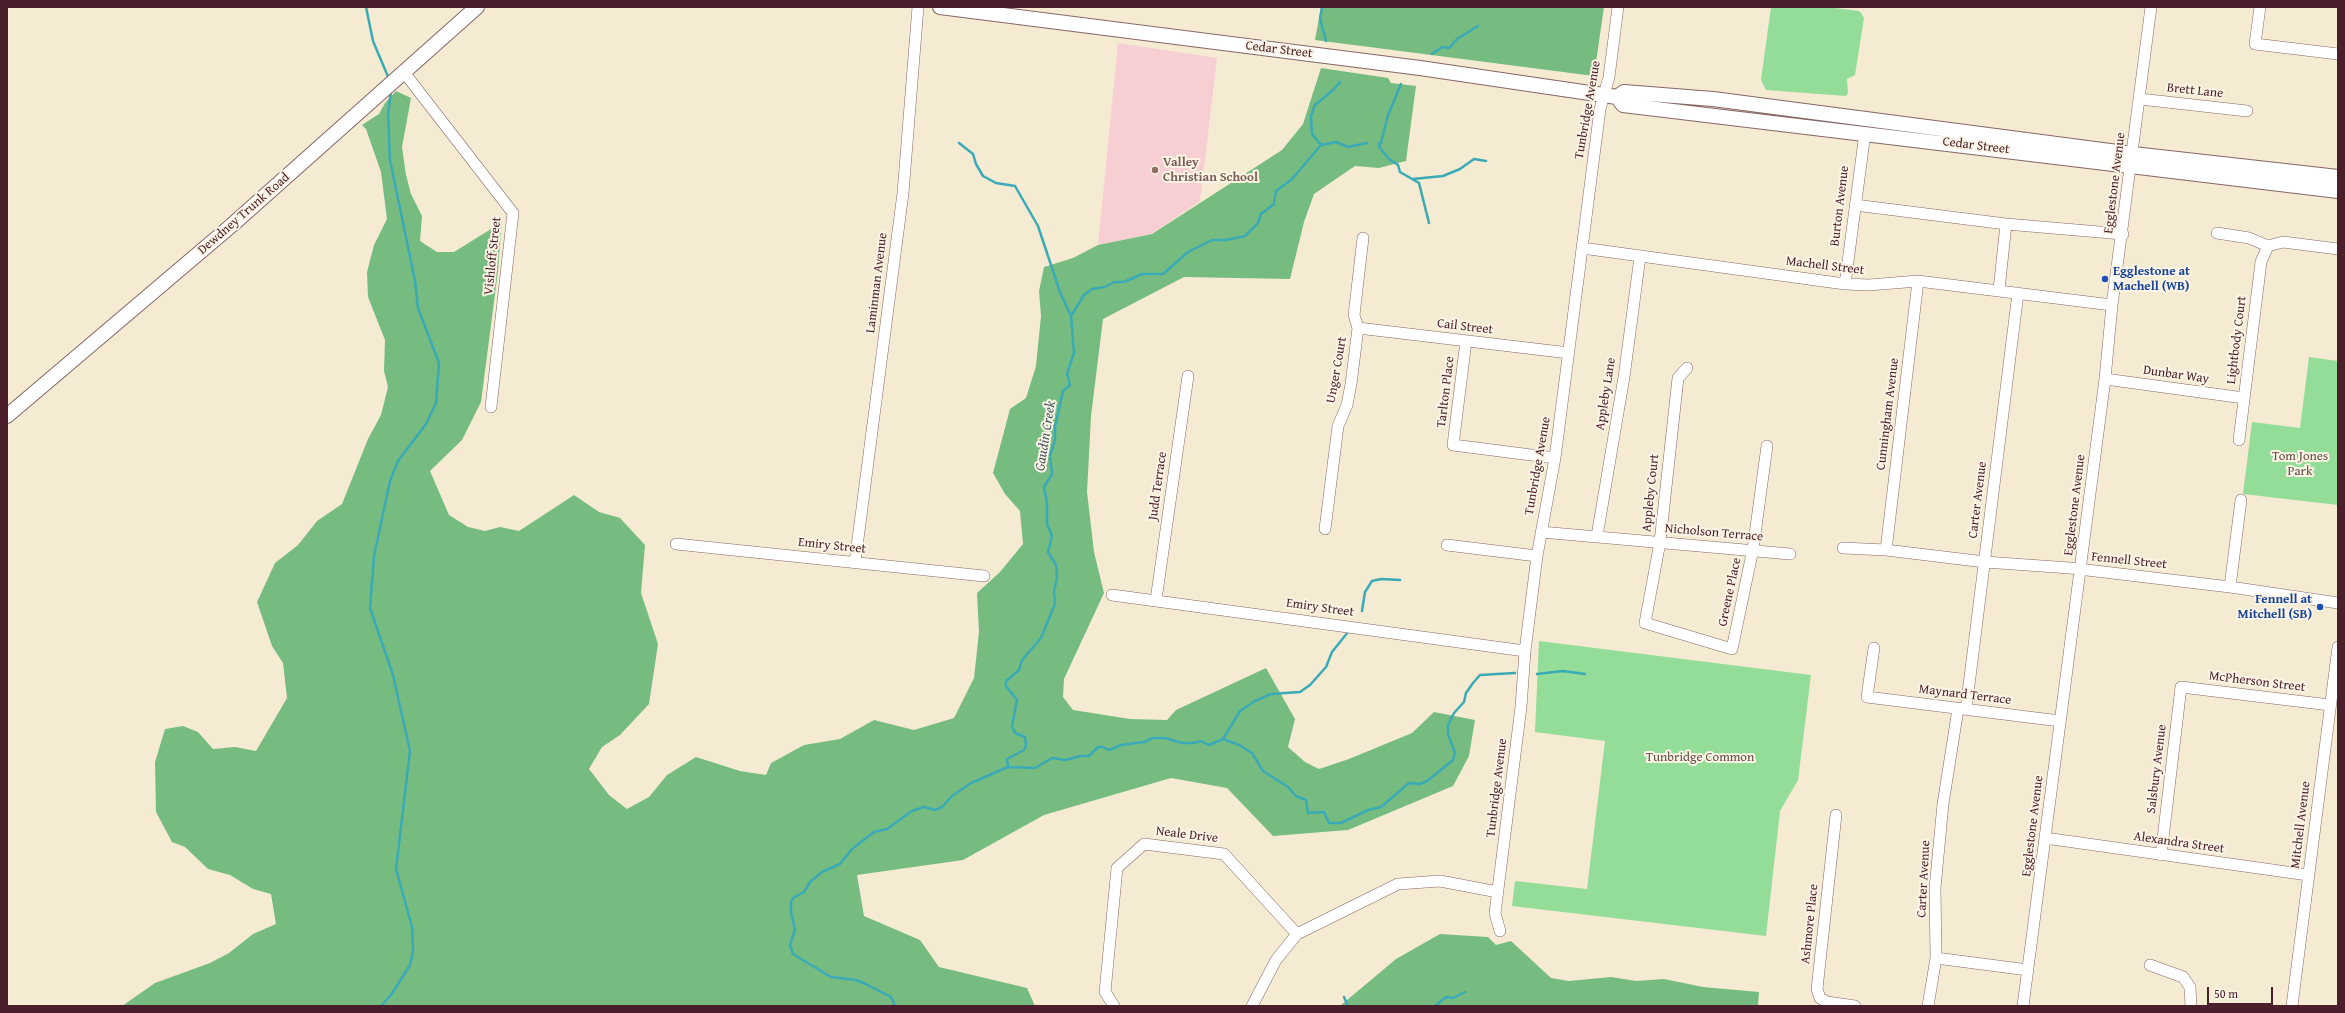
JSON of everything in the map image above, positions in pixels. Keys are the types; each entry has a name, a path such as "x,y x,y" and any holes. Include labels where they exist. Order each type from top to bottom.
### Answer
{"main road":[{"name":"Dewdney Trunk Road","path":"7,416 232,225 403,71 477,7"},
{"name":"Cedar Street","path":"940,7 1420,68 1611,96 1624,92 1713,99 2338,190"},
{"name":"Cedar Street","path":"1611,96 1623,105 1865,133 2338,177"}],"street":[{"name":"Laminman Avenue","path":"855,562 904,193 918,7"},
{"name":"Tunbridge Avenue","path":"1500,931 1495,913 1521,707 1525,651 1537,556 1556,458 1600,109 1611,96 1618,7"},
{"name":"Egglestone Avenue","path":"2024,1006 2105,379 2112,305 2123,234 2151,7"},
{"path":"2260,7 2255,44 2338,54"},
{"name":"Vishloff Street","path":"403,71 513,213 491,407"},
{"name":"Brett Lane","path":"2140,99 2247,111"},
{"name":"Burton Avenue","path":"1845,284 1865,133"},
{"path":"1855,206 2006,224 2123,234"},
{"path":"1999,290 2006,224"},
{"path":"2217,233 2249,238 2268,246 2283,242 2338,249"},
{"name":"Unger Court","path":"1325,530 1338,426 1347,405 1351,384 1358,328 1354,315 1363,238"},
{"name":"Lightbody Court","path":"2239,440 2261,262 2268,246"},
{"name":"Machell Street","path":"1582,248 1845,284 1869,285 1918,281 2112,305"},
{"name":"Appleby Lane","path":"1597,536 1624,377 1640,257"},
{"name":"Cunningham Avenue","path":"1886,550 1918,281"},
{"name":"Carter Avenue","path":"1936,958 1935,888 1943,804 1962,709 1985,562 2018,293"},
{"name":"Cail Street","path":"1358,328 1569,353"},
{"name":"Tarlton Place","path":"1466,341 1453,446 1556,458"},
{"name":"Appleby Court","path":"1687,368 1678,378 1660,542 1645,623 1732,649"},
{"name":"Judd Terrace","path":"1156,600 1188,376"},
{"name":"Dunbar Way","path":"2105,379 2244,398"},
{"name":"Greene Place","path":"1732,649 1753,549 1767,446"},
{"path":"2230,587 2241,500"},
{"name":"Nicholson Terrace","path":"1541,532 1753,549 1790,554"},
{"name":"Emiry Street","path":"676,544 984,576"},
{"path":"1447,545 1537,556"},
{"name":"Fennell Street","path":"1843,548 1886,550 1985,562 2080,570 2230,587 2338,603"},
{"name":"Emiry Street","path":"1112,595 1525,651"},
{"name":"Mitchell Avenue","path":"2292,1006 2338,647"},
{"name":"Maynard Terrace","path":"1874,648 1867,697 2060,721"},
{"name":"McPherson Street","path":"2181,687 2330,705"},
{"name":"Salsbury Avenue","path":"2161,855 2181,687"},
{"name":"Ashmore Place","path":"1836,815 1817,989 1820,998 1827,1002 1855,1006"},
{"name":"Alexandra Street","path":"2045,838 2308,875"},
{"name":"Neale Drive","path":"1114,1006 1105,992 1117,868 1144,844 1224,854 1297,934"},
{"path":"1252,1006 1276,960 1297,934 1398,884 1440,881 1498,892"},
{"path":"1928,1006 1936,958 2028,970"},
{"path":"2150,965 2183,977 2190,987 2191,1006"}],"shaded area":[{"name":"Valley Christian School","path":"1118,43 1217,58 1200,201 1151,234 1098,245"}],"green space":[{"path":"1321,7 1604,7 1594,76 1315,40"},
{"path":"1771,7 1827,7 1859,11 1861,13 1864,18 1855,75 1847,79 1848,93 1846,96 1766,90 1761,80"},
{"path":"1321,68 1388,78 1391,83 1416,86 1406,161 1379,168 1355,166 1314,194 1304,222 1290,279 1184,277 1103,319 1091,416 1087,492 1094,552 1104,593 1064,679 1063,697 1073,710 1130,719 1167,720 1176,710 1266,668 1295,719 1288,747 1305,762 1319,769 1349,759 1412,733 1434,712 1475,720 1469,756 1453,786 1348,830 1273,836 1227,788 1171,778 1044,815 963,860 857,875 864,916 920,940 939,967 1027,988 1035,1006 122,1006 155,983 210,963 229,953 253,934 276,924 271,894 253,889 230,875 208,869 185,847 172,842 156,812 155,762 165,729 183,726 198,732 213,749 235,747 256,751 287,698 283,663 272,646 257,602 275,563 298,545 317,521 342,504 368,439 381,415 388,387 384,371 385,340 368,297 367,272 374,245 387,219 381,172 366,129 362,125 379,114 385,103 396,91 411,98 402,147 406,175 411,194 422,216 420,241 437,252 454,252 491,229 502,217 498,271 481,402 462,440 430,471 449,515 468,527 485,531 500,527 519,531 574,495 599,512 620,518 645,545 641,593 658,644 649,704 620,735 602,747 589,769 609,795 627,809 649,797 667,775 696,757 740,771 766,775 771,763 804,745 840,739 874,720 914,730 954,718 974,678 979,632 977,593 1000,572 1023,544 1020,511 1005,494 993,473 1010,409 1026,398 1036,366 1041,316 1039,291 1044,267 1073,258 1098,245 1152,234 1282,150 1303,124"},
{"name":"Tom Jones Park","path":"2309,357 2338,361 2338,505 2243,494 2252,422 2300,428"},
{"name":"Tunbridge Common","path":"1539,641 1811,675 1798,780 1780,811 1766,936 1512,906 1515,881 1587,889 1605,741 1535,732"},
{"path":"1440,934 1488,937 1496,945 1511,941 1551,978 1569,981 1611,977 1636,981 1664,979 1703,987 1759,992 1758,1006 1340,1006 1396,959"}],"waterway":[{"path":"366,7 373,41 389,79"},
{"path":"1322,7 1320,19 1326,41"},
{"path":"1432,54 1442,47 1449,48 1457,39 1478,26"},
{"path":"1321,145 1312,134 1311,116 1315,105 1340,82"},
{"path":"1379,144 1381,143 1388,115 1401,84"},
{"path":"381,1006 391,995 410,965 413,951 412,927 396,869 410,751 393,675 370,608 374,556 390,481 398,461 426,424 436,403 439,363 418,308 415,281 390,160 388,115 391,91"},
{"name":"Gaudin Creek","path":"895,1006 891,997 866,984 856,980 831,977 793,954 790,945 795,930 791,912 791,902 793,898 804,892 810,882 822,872 840,864 852,849 874,832 887,829 912,811 924,807 935,810 942,807 952,796 971,783 1008,767 1007,759 1024,750 1026,746 1025,737 1015,733 1012,726 1017,700 1006,686 1006,681 1019,670 1022,660 1041,638 1055,604 1054,591 1057,578 1056,565 1048,552 1052,536 1047,524 1047,503 1044,487 1052,474 1050,456 1055,440 1055,427 1063,391 1070,385 1067,374 1074,353 1071,316 1084,295 1092,289 1105,287 1114,282 1124,282 1142,274 1163,274 1188,252 1212,240 1226,240 1245,236 1258,223 1261,214 1274,204 1276,191 1292,179 1321,145 1336,142 1348,147 1367,143"},
{"path":"959,143 973,154 976,164 983,176 996,183 1015,186 1038,226 1060,292 1071,316"},
{"path":"1379,144 1380,148 1389,159 1398,165 1400,172 1419,183 1429,223"},
{"path":"1413,179 1443,176 1460,169 1474,159 1486,161"},
{"path":"1362,611 1365,592 1372,581 1381,579 1400,580"},
{"path":"1223,739 1240,711 1255,701 1271,694 1300,692 1310,685 1326,667 1332,652 1348,632"},
{"path":"1537,674 1563,671 1585,674"},
{"path":"1008,767 1035,768 1052,758 1066,760 1080,756 1089,756 1098,747 1103,747 1109,750 1121,745 1144,742 1153,738 1165,738 1182,743 1201,741 1209,745 1223,739 1239,745 1252,753 1263,771 1288,787 1296,796 1306,800 1308,813 1324,812 1329,823 1341,823 1368,810 1381,807 1409,783 1420,784 1427,781 1453,760 1455,753 1448,734 1448,725 1454,713 1464,702 1466,693 1473,683 1480,675 1515,673"},
{"path":"1435,1006 1446,997 1453,998 1465,992"},
{"path":"1344,997 1348,1006"}],"place":[{"name":"Valley Christian School","path":"1155,170"},
{"name":"Egglestone at Machell (WB)","path":"2105,279"},
{"name":"Fennell at Mitchell (SB)","path":"2320,607"}]}
